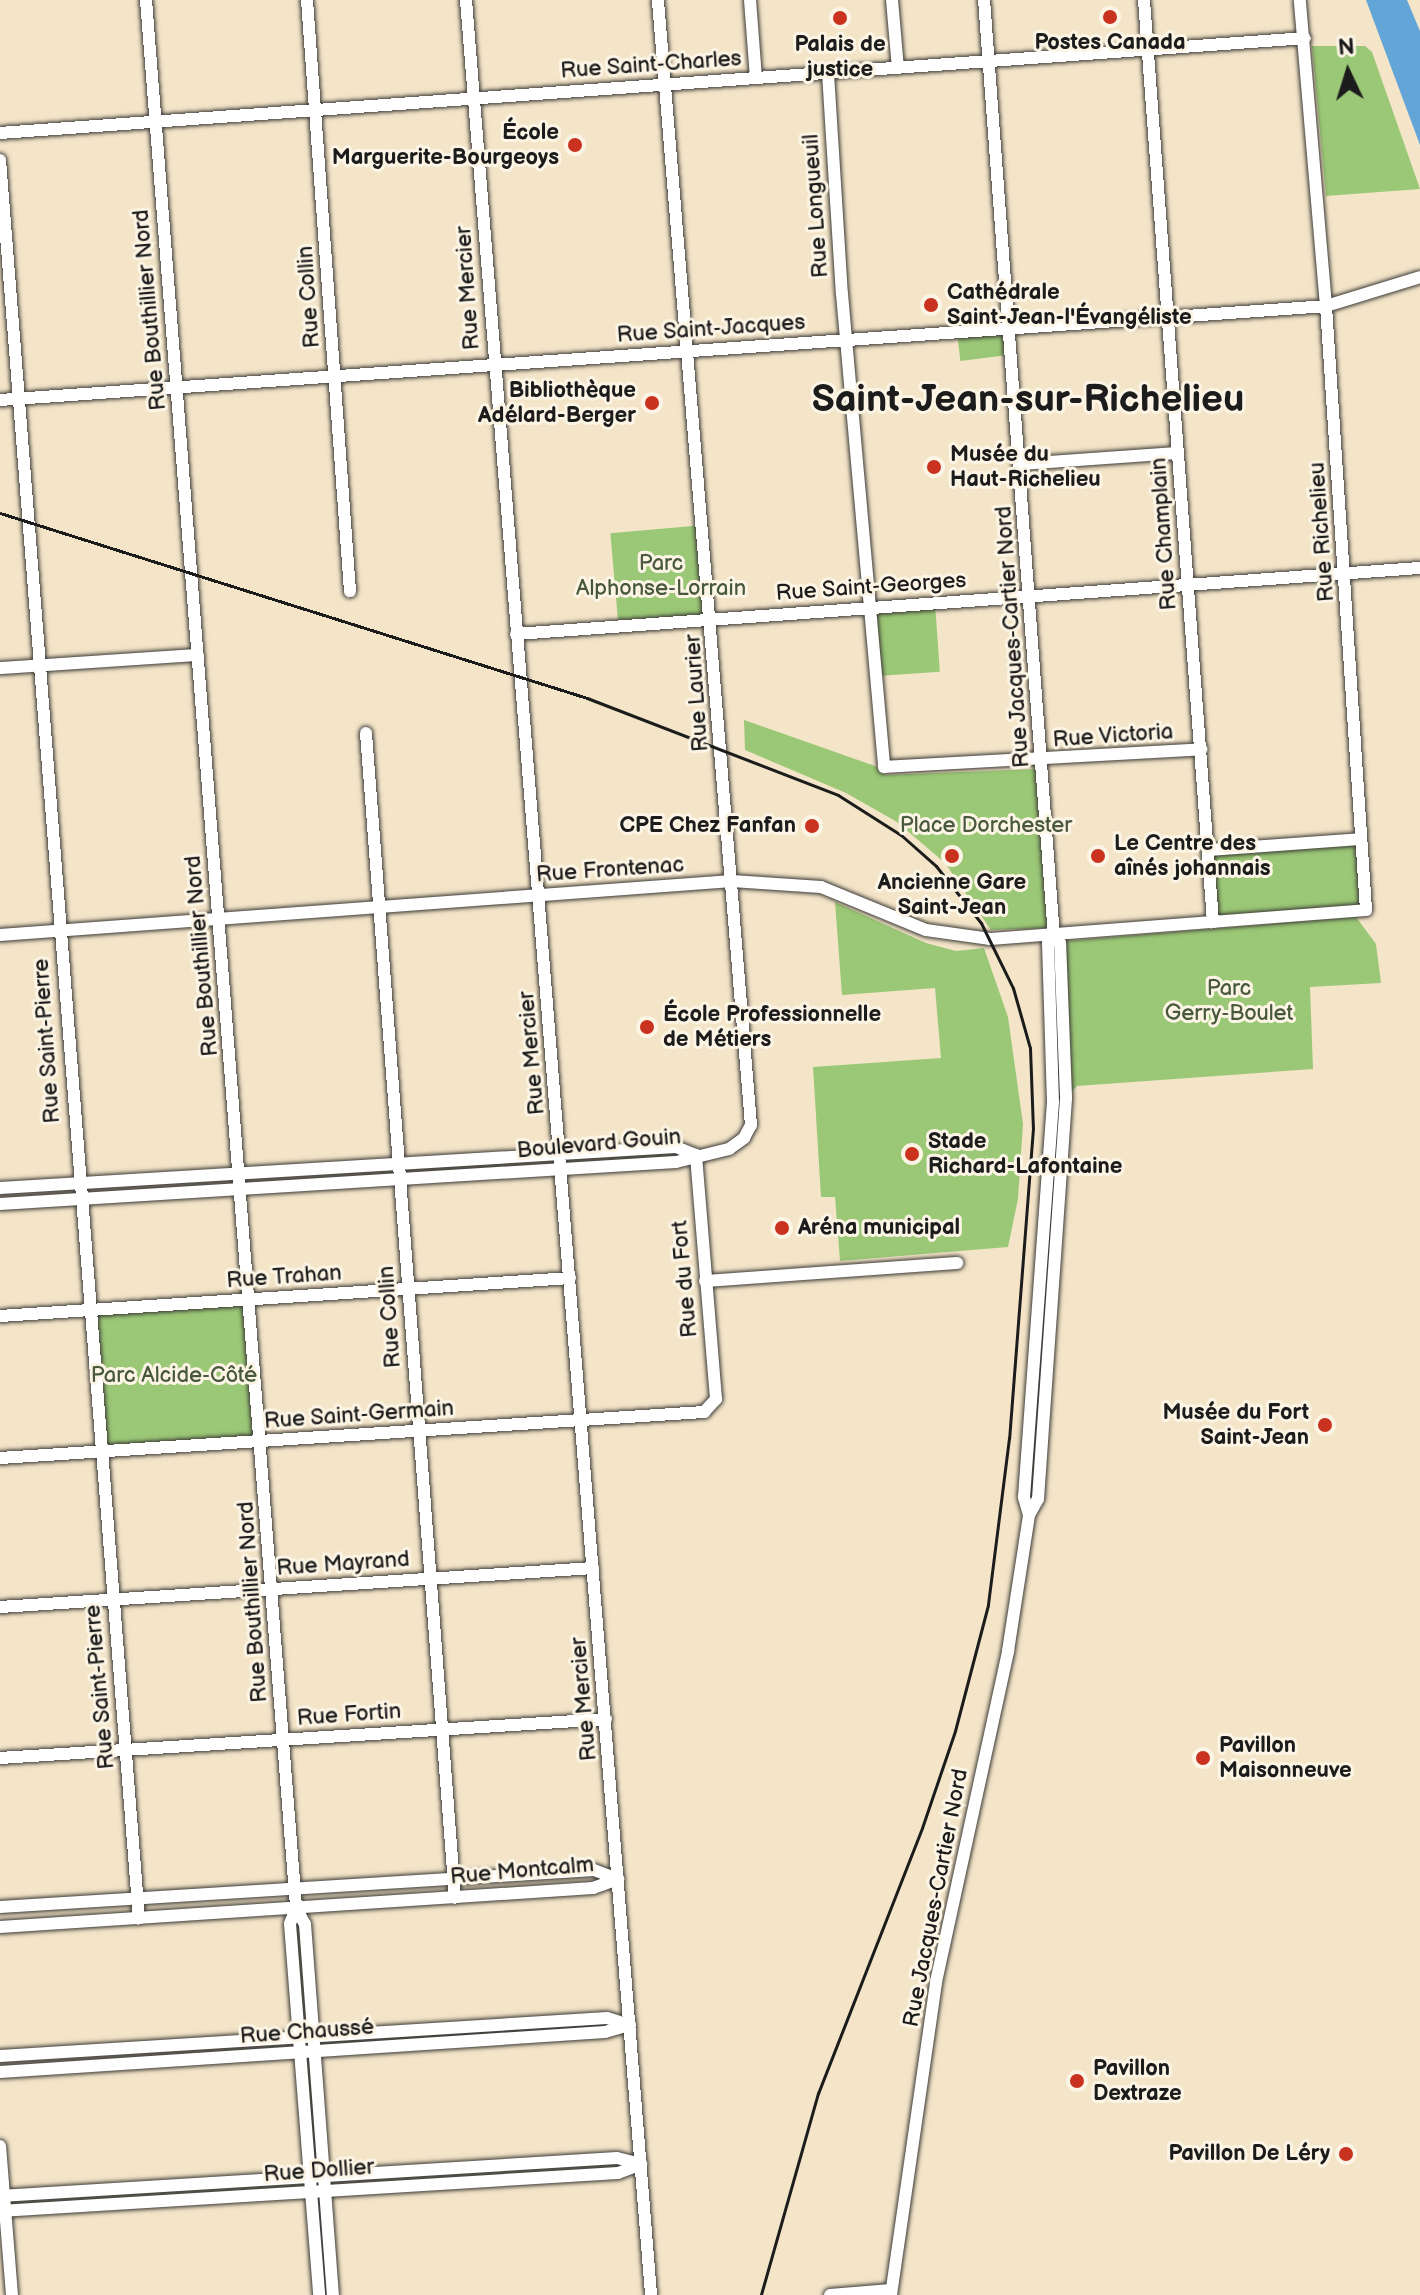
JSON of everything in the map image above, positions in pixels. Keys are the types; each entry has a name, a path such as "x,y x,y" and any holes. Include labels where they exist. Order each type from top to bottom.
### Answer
{"street":[{"name":"Rue Bouthillier Nord","path":"146,0 295,1889 296,1908 290,1924 319,2295"},
{"name":"Rue Collin","path":"307,0 350,591"},
{"name":"Rue Mercier","path":"466,0 651,2295"},
{"name":"Rue Laurier","path":"658,0 668,84 751,1125 729,1149 696,1155"},
{"path":"750,0 756,78"},
{"path":"892,0 898,68"},
{"name":"Rue Jacques-Cartier Nord","path":"891,2293 936,1982 1008,1651 1029,1515 1024,1497 1053,1102 1048,943 1054,937 1043,761 984,0"},
{"name":"Rue Champlain","path":"1144,0 1213,922"},
{"name":"Rue Richelieu","path":"1213,922 1366,910 1326,306 1300,0"},
{"name":"Rue Saint-Charles","path":"0,133 1305,38"},
{"name":"Rue Longueuil","path":"828,73 845,340 884,767"},
{"name":"Rue Saint-Pierre","path":"0,160 77,1183 139,1919"},
{"name":"Rue Saint-Jacques","path":"0,400 1326,306 1420,277"},
{"path":"1020,464 1178,453"},
{"name":"Rue Saint-Georges","path":"516,634 1420,568"},
{"path":"0,668 198,655"},
{"name":"Rue Collin","path":"366,733 455,1898"},
{"name":"Rue Victoria","path":"884,767 1043,761 1201,749"},
{"path":"1208,850 1361,839"},
{"name":"Rue Frontenac","path":"0,935 732,881 821,887 944,935 1054,937 1213,922"},
{"name":"Boulevard Gouin","path":"0,1188 676,1147 696,1155"},
{"name":"Boulevard Gouin","path":"0,1204 676,1162 696,1155"},
{"name":"Rue du Fort","path":"696,1155 716,1399"},
{"path":"705,1281 957,1263"},
{"name":"Rue Trahan","path":"0,1316 570,1278"},
{"name":"Rue Saint-Germain","path":"0,1458 704,1412 716,1399"},
{"name":"Rue Mayrand","path":"0,1607 593,1568"},
{"name":"Rue Fortin","path":"0,1758 606,1719"},
{"name":"Rue Montcalm","path":"0,1907 594,1870 618,1879"},
{"name":"Rue Montcalm","path":"0,1927 593,1888 618,1879"},
{"name":"Rue Bouthillier Nord","path":"296,1908 305,1924 333,2295"},
{"name":"Rue Chaussé","path":"0,2056 607,2018 630,2025"},
{"name":"Rue Chaussé","path":"0,2072 605,2032 630,2025"},
{"path":"468,2026 468,2041"},
{"path":"147,2046 148,2063"},
{"path":"0,2146 12,2295"},
{"name":"Rue Dollier","path":"2,2196 310,2192 326,2183 479,2166 617,2158 641,2164"},
{"name":"Rue Dollier","path":"3,2211 309,2177 326,2183 481,2181 618,2173 641,2164"},
{"path":"479,2166 481,2181"},
{"path":"830,2295 891,2293"}],"green space":[{"path":"1312,46 1365,46 1372,52 1420,189 1326,196"},
{"path":"1007,330 1010,355 960,361 957,336"},
{"name":"Parc Alphonse-Lorrain","path":"704,525 712,619 619,627 610,533"},
{"path":"935,603 940,672 875,676 870,608"},
{"name":"Place Dorchester","path":"744,720 875,766 885,775 1038,769 1049,928 991,930 945,863 897,822 846,793 745,750"},
{"path":"1361,839 1366,910 1213,920 1208,850"},
{"name":"Stade Richard-Lafontaine","path":"835,902 926,943 956,951 984,948 1008,1017 1023,1124 1018,1199 1008,1247 840,1261 835,1197 821,1197 813,1067 941,1058 935,988 842,995"},
{"name":"Parc Gerry-Boulet","path":"1356,917 1376,944 1381,983 1310,987 1313,1069 1077,1086 1066,1097 1064,941"},
{"name":"Parc Alcide-Côté","path":"249,1299 259,1441 98,1452 88,1310"}],"water":[{"path":"1366,0 1407,0 1420,31 1420,145"}],"railway":[{"path":"0,513 587,698 838,795 901,835 936,866 981,923 1013,988 1030,1048 1033,1128 1009,1438 988,1605 955,1731 922,1828 818,2093 761,2295"}],"place":[{"name":"Postes Canada","path":"1110,17"},
{"name":"Palais de justice","path":"840,18"},
{"name":"École Marguerite-Bourgeoys","path":"575,145"},
{"name":"Cathédrale Saint-Jean-l'Évangéliste","path":"931,305"},
{"name":"Bibliothèque Adélard-Berger","path":"652,403"},
{"name":"Musée du Haut-Richelieu","path":"934,467"},
{"name":"CPE Chez Fanfan","path":"812,826"},
{"name":"Ancienne Gare Saint-Jean","path":"952,856"},
{"name":"Le Centre des aînés johannais","path":"1098,856"},
{"name":"École Professionnelle de Métiers","path":"647,1027"},
{"name":"Stade Richard-Lafontaine","path":"912,1154"},
{"name":"Aréna municipal","path":"782,1228"},
{"name":"Musée du Fort Saint-Jean","path":"1325,1425"},
{"name":"Pavillon Maisonneuve","path":"1203,1758"},
{"name":"Pavillon Dextraze","path":"1077,2081"},
{"name":"Pavillon De Léry","path":"1346,2154"}],"district":[{"name":"Saint-Jean-sur-Richelieu","path":"1028,400"}]}
